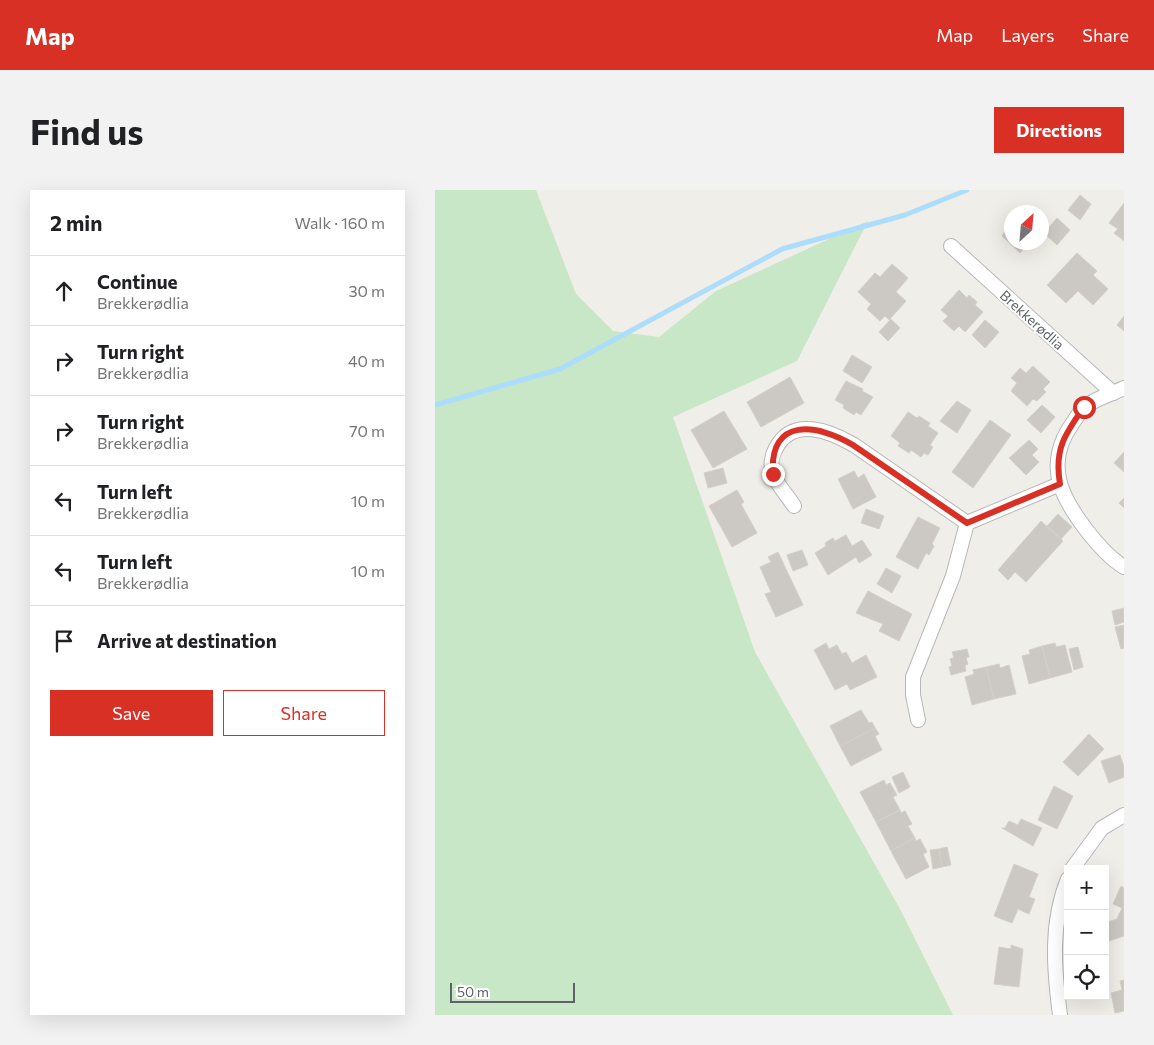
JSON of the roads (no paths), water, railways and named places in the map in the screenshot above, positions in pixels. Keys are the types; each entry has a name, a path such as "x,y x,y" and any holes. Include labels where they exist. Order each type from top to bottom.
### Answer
{"street":[{"name":"Brekkerødlia","path":"951,246 1118,391 1084,407 1065,433 1059,449 1058,472 1060,484 1083,526 1113,560 1124,567"},
{"path":"794,506 773,474 771,456 780,440 796,429 812,428 835,434 853,445 967,523"},
{"path":"967,523 1060,484"},
{"path":"918,720 913,695 913,677 953,576 967,523"},
{"path":"1075,865 1102,828 1124,815"},
{"path":"1060,1015 1054,967 1055,932 1061,894 1064,888"}],"waterway":[{"path":"435,405 560,369 782,249 905,215 967,190"}]}
